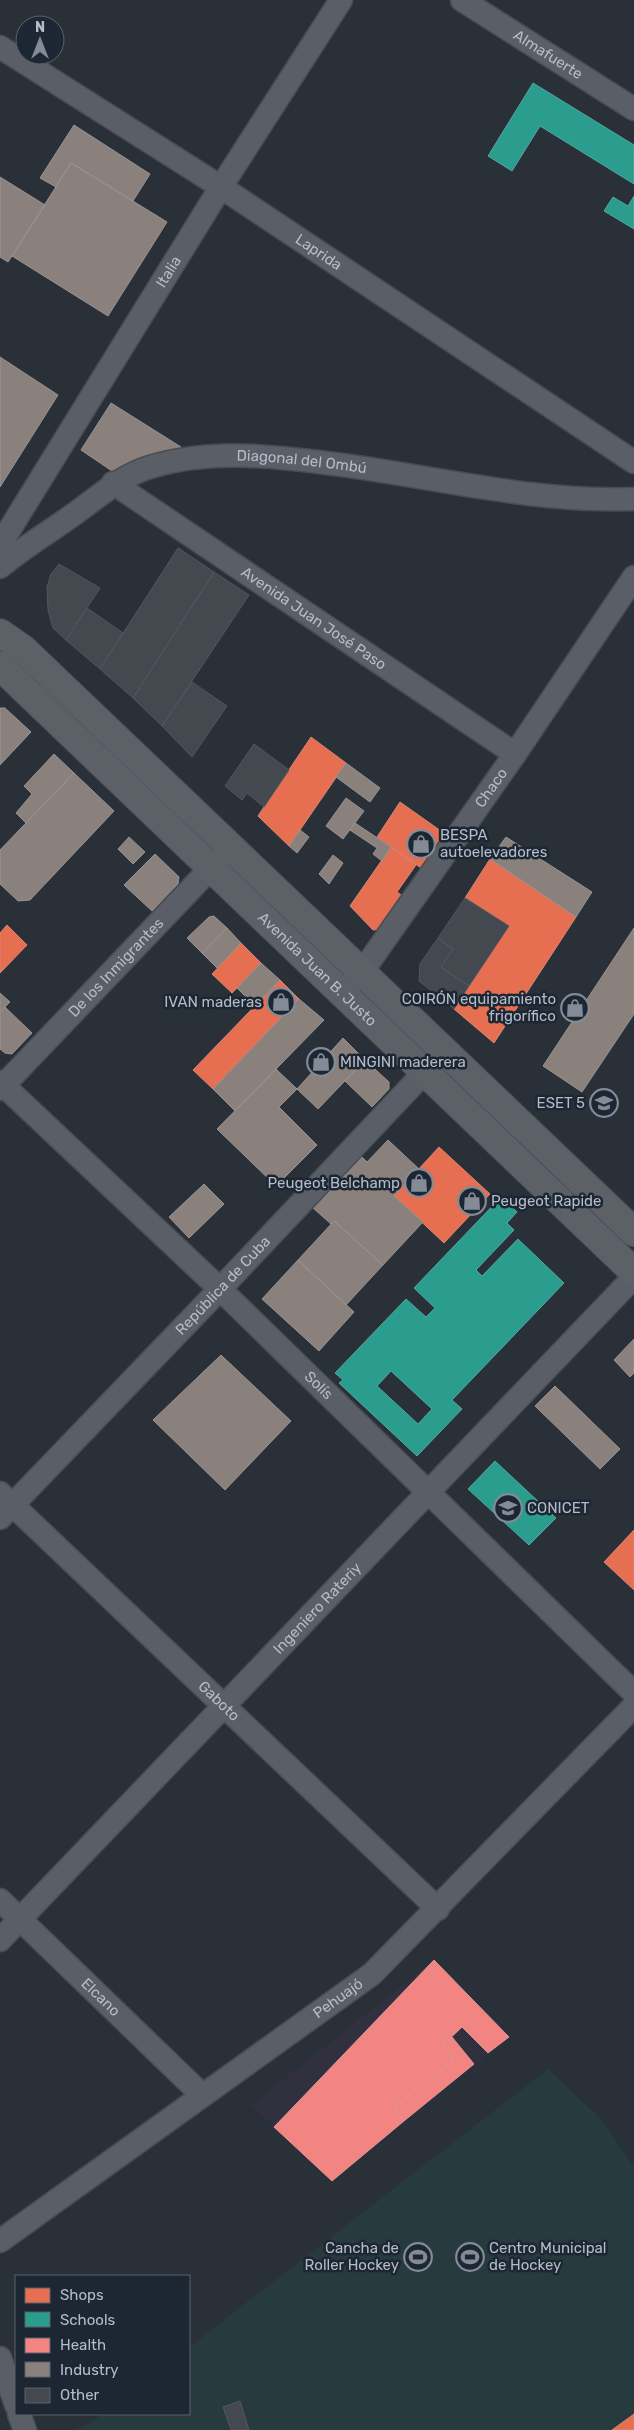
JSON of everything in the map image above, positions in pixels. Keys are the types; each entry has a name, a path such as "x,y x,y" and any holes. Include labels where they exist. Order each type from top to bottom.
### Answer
{"main road":[{"name":"Avenida Juan B. Justo","path":"0,633 24,649 634,1232"},
{"name":"Avenida Juan B. Justo","path":"1,670 634,1272"}],"street":[{"name":"Italia","path":"0,545 221,187 341,0"},
{"name":"Almafuerte","path":"462,0 634,109"},
{"name":"Laprida","path":"0,47 221,187 634,462"},
{"name":"Diagonal del Ombú","path":"0,567 114,483 158,465 185,458 226,455 277,457 347,465 567,499 634,499"},
{"name":"Avenida Juan José Paso","path":"114,483 515,754"},
{"name":"Chaco","path":"342,993 362,972 515,754 634,577"},
{"name":"De los Inmigrantes","path":"1,1085 231,847"},
{"name":"República de Cuba","path":"4,1506 220,1290 444,1051"},
{"name":"Solís","path":"1,1085 220,1290 634,1693"},
{"name":"Ingeniero Rateriy","path":"0,1940 634,1277"},
{"name":"Gaboto","path":"4,1506 224,1706 438,1909"},
{"name":"Pehuajó","path":"0,2241 372,1974 438,1909 634,1706"},
{"name":"Elcano","path":"0,1900 202,2095"},
{"path":"0,2358 15,2402"},
{"path":"19,2415 25,2430"}],"shaded area":[{"path":"434,1960 509,2037 332,2181 251,2105"}],"green space":[{"name":"Centro Municipal de Hockey","path":"548,2069 602,2120 634,2167 634,2414 612,2430 74,2430 88,2424 101,2415 190,2415 190,2346"}],"building: Shops":[{"path":"311,737 346,763 289,846 258,816"},
{"path":"400,802 448,836 424,870 377,837"},
{"path":"391,847 416,865 397,892 404,897 381,929 373,930 350,906"},
{"path":"490,859 576,917 494,1043 454,1009 509,926 465,898"},
{"path":"7,925 27,945 0,973 0,933"},
{"path":"241,943 261,963 232,993 212,974"},
{"path":"280,980 299,999 213,1089 193,1070"},
{"path":"439,1147 490,1194 444,1243 394,1196"},
{"path":"634,1530 634,1590 604,1562"},
{"path":"634,2414 634,2430 612,2430"}],"building: Schools":[{"path":"533,83 634,145 634,184 540,126 512,171 488,156"},
{"path":"634,196 634,229 604,211 613,197 628,206"},
{"path":"501,1197 517,1212 507,1223 514,1230 476,1270 482,1276 518,1239 564,1283 452,1400 462,1409 417,1456 339,1383 343,1380 335,1373 406,1299 426,1317 435,1308 414,1288","holes":["391,1371 432,1409 418,1424 377,1386"]},
{"name":"CONICET","path":"495,1461 556,1518 529,1545 468,1489"}],"building: Health":[{"path":"434,1960 509,2037 488,2053 462,2027 442,2046 454,2059 393,2108 404,2121 332,2181 274,2127"},
{"path":"452,2037 474,2064 404,2121 393,2108 454,2059 442,2046"}],"building: Industry":[{"path":"74,125 150,174 133,201 71,163 56,187 40,178"},
{"path":"71,163 167,222 108,316 12,256"},
{"path":"0,177 45,205 8,262 0,257"},
{"path":"0,357 58,395 0,487"},
{"path":"111,403 181,447 112,471 81,450"},
{"path":"0,708 5,708 31,732 0,765"},
{"path":"54,754 74,773 26,823 16,813 32,794 24,786"},
{"path":"346,763 380,788 370,802 336,777"},
{"path":"74,773 114,811 30,900 18,901 0,884 0,850"},
{"path":"346,798 364,811 343,839 326,826"},
{"path":"355,823 391,847 382,861 373,854 377,848 350,830"},
{"path":"300,830 309,837 297,853 289,846"},
{"path":"129,837 145,852 133,864 118,849"},
{"path":"506,837 592,892 576,917 490,859"},
{"path":"155,854 179,877 178,884 152,911 124,885"},
{"path":"333,855 343,863 329,884 319,874"},
{"path":"214,916 227,928 202,953 187,938 209,917"},
{"path":"227,928 241,943 217,968 202,953"},
{"path":"634,928 634,1014 582,1092 543,1066"},
{"path":"261,963 280,980 255,1006 237,988"},
{"path":"0,993 10,1002 0,1012"},
{"path":"299,999 324,1020 235,1111 213,1089"},
{"path":"5,1007 32,1033 12,1054 5,1053 0,1049 0,1012"},
{"path":"343,1038 365,1060 318,1109 297,1089"},
{"path":"365,1060 389,1082 389,1089 372,1107 345,1081"},
{"path":"276,1069 297,1089 279,1107 317,1145 276,1186 217,1129"},
{"path":"388,1140 419,1169 394,1196 423,1222 383,1265 334,1221 331,1224 312,1207 360,1155 367,1162"},
{"path":"204,1184 224,1204 189,1238 169,1217"},
{"path":"334,1221 383,1265 346,1305 298,1260"},
{"path":"298,1260 354,1312 319,1351 262,1299"},
{"path":"634,1339 634,1373 630,1377 614,1360"},
{"path":"221,1355 291,1421 225,1490 153,1420"},
{"path":"555,1386 620,1449 600,1469 535,1406"}],"building: Other":[{"path":"178,548 214,572 133,698 100,669"},
{"path":"59,564 100,588 66,640 53,628 48,610 47,587 51,574"},
{"path":"214,572 249,595 162,726 133,698"},
{"path":"87,608 123,633 100,669 66,640"},
{"path":"192,682 227,706 192,757 162,726"},
{"path":"254,744 289,770 264,807 247,793 242,800 225,786"},
{"path":"465,898 509,926 469,986 441,967 453,949 438,938"},
{"path":"438,938 453,949 441,967 469,986 454,1009 419,981 420,964"},
{"path":"240,2401 249,2430 231,2430 223,2407"}],"place":[{"name":"BESPA autoelevadores","path":"421,844"},
{"name":"IVAN maderas","path":"281,1002"},
{"name":"COIRÓN equipamiento frigorífico","path":"575,1008"},
{"name":"MINGINI maderera","path":"321,1062"},
{"name":"ESET 5","path":"604,1103"},
{"name":"Peugeot Belchamp","path":"419,1183"},
{"name":"Peugeot Rapide","path":"472,1201"},
{"name":"CONICET","path":"508,1508"},
{"name":"Cancha de Roller Hockey","path":"418,2257"},
{"name":"Centro Municipal de Hockey","path":"470,2257"}]}
